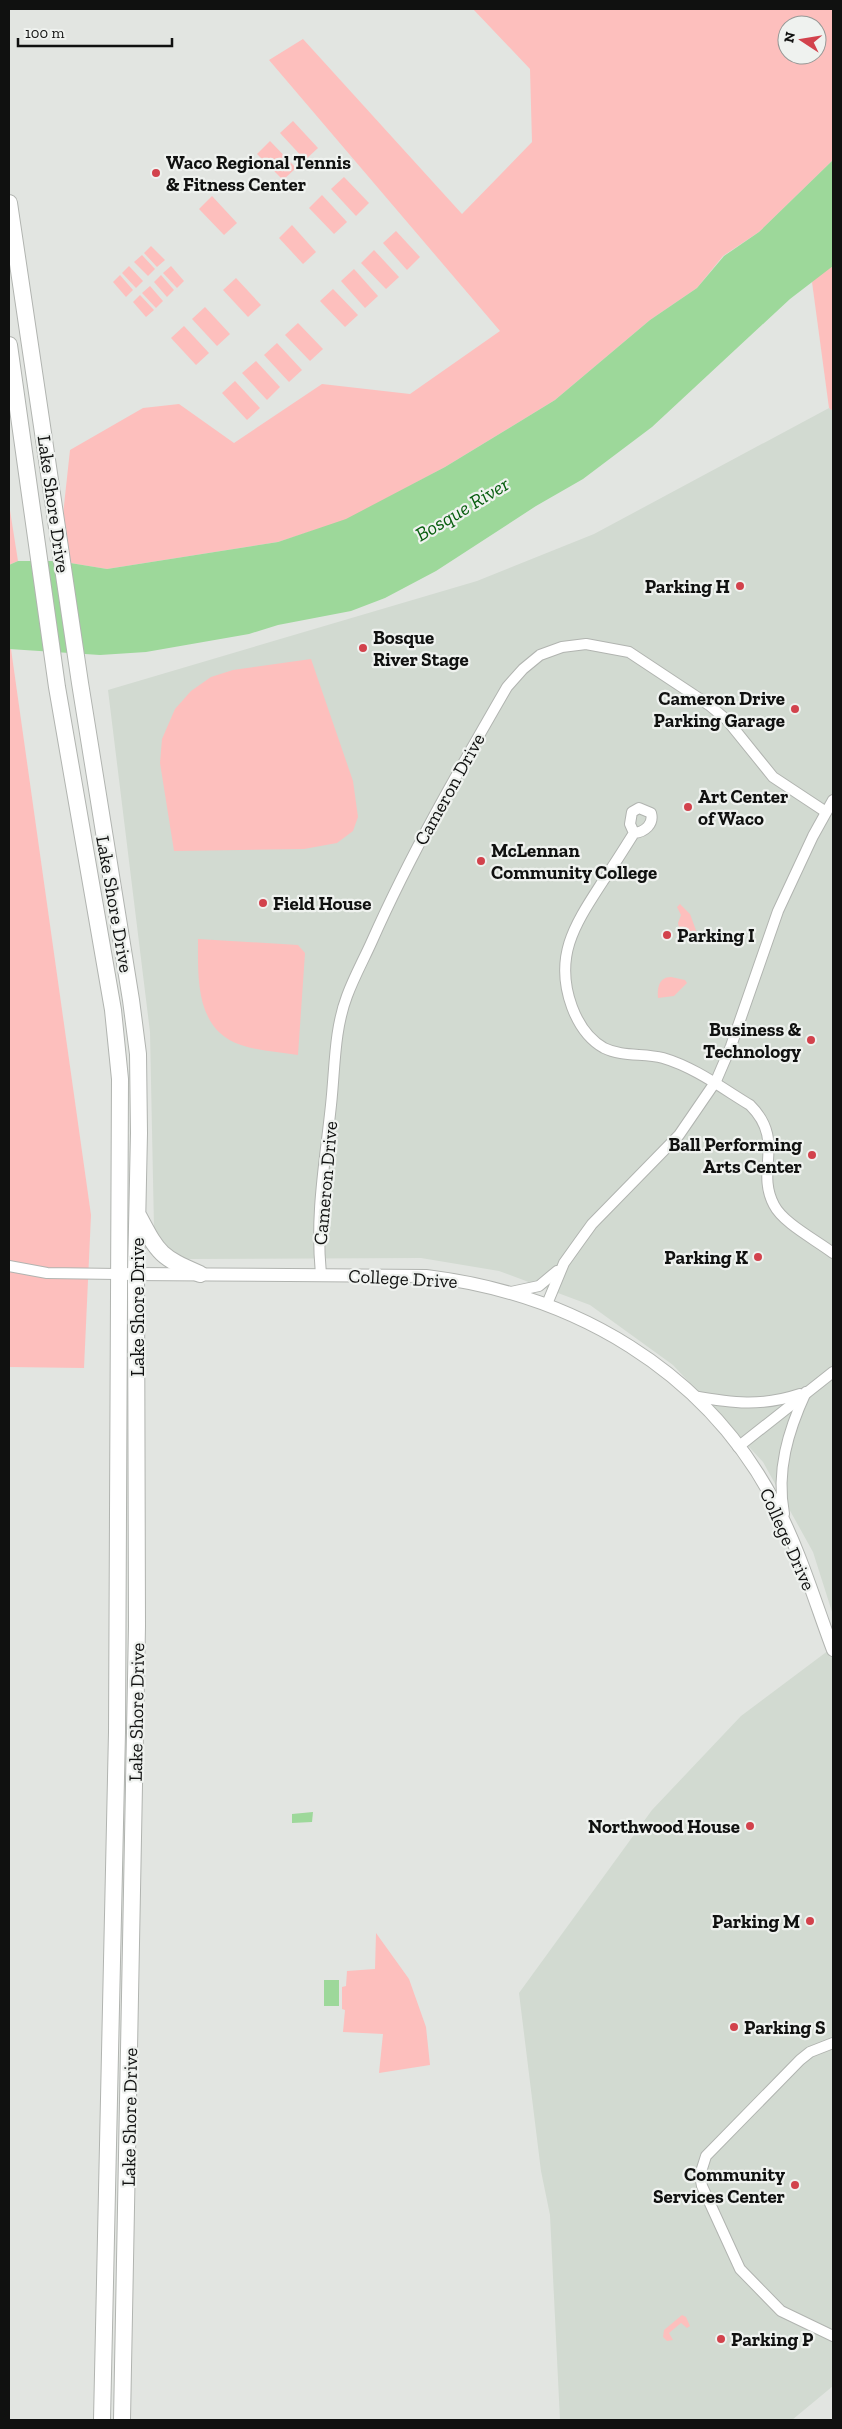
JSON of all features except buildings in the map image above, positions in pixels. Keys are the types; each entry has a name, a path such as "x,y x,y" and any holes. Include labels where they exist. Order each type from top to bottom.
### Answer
{"main road":[{"name":"Lake Shore Drive","path":"9,203 80,683 135,1027 140,1133 136,1274 137,1626 122,2420"},
{"name":"Lake Shore Drive","path":"9,345 57,687 116,1039 120,1112 116,1741 102,2420"},
{"path":"137,1214 161,1254 169,1260 200,1274"}],"street":[{"name":"Cameron Drive","path":"321,1274 318,1243 322,1165 331,1107 339,1028 346,997 391,899 435,812 507,687 523,669 540,655 562,647 586,644 629,652 709,705 727,720 773,777 826,812"},
{"path":"511,1292 539,1286 564,1263 592,1224 679,1135 714,1084 731,1046 778,911 812,836 833,800"},
{"path":"634,833 589,901 569,940 565,959 568,995 584,1030 605,1048 626,1054 662,1058 683,1065 750,1105 759,1114 767,1129 770,1156 767,1173 768,1185 780,1215 833,1253"},
{"path":"547,1304 564,1263"},
{"path":"9,1266 48,1273 118,1274"},
{"name":"College Drive","path":"118,1274 426,1276 456,1280 511,1292 547,1304 614,1336 664,1371 693,1396 738,1447 756,1472 786,1526 833,1650"},
{"path":"738,1447 833,1372"},
{"path":"693,1396 755,1404 782,1400 806,1392"},
{"path":"786,1526 780,1492 782,1466 790,1431 806,1392"},
{"path":"833,2043 810,2052 800,2060 706,2156 700,2175 702,2186 740,2269 780,2311 833,2336"}],"shaded area":[{"path":"473,9 833,9 833,160 759,232 723,256 697,288 650,320 555,400 445,467 346,520 278,542 107,569 58,561 70,450 143,408 179,404 234,443 322,384 410,394 500,331 269,60 303,39 462,214 532,142 530,69"},
{"path":"293,121 318,148 305,160 280,133"},
{"path":"270,141 296,168 283,180 257,154"},
{"path":"344,177 369,203 356,216 331,189"},
{"path":"322,195 347,222 334,234 309,208"},
{"path":"212,196 237,223 224,235 199,209"},
{"path":"292,225 316,252 303,264 279,238"},
{"path":"396,231 420,257 407,270 383,243"},
{"path":"151,246 165,260 157,267 144,253"},
{"path":"374,250 399,277 386,289 361,263"},
{"path":"142,255 155,269 148,276 134,262"},
{"path":"833,261 833,411 829,408 812,282"},
{"path":"129,266 143,281 136,288 122,273"},
{"path":"171,266 184,281 177,288 163,273"},
{"path":"354,269 378,296 365,308 341,281"},
{"path":"120,275 133,290 126,297 113,282"},
{"path":"161,275 174,290 167,297 154,282"},
{"path":"236,278 261,305 248,317 223,290"},
{"path":"150,286 163,301 156,308 142,293"},
{"path":"333,289 358,315 345,327 320,301"},
{"path":"140,295 154,310 146,317 133,302"},
{"path":"205,307 230,334 217,346 192,319"},
{"path":"298,323 323,349 310,361 285,335"},
{"path":"184,326 209,353 196,365 171,338"},
{"path":"277,343 302,370 289,382 264,355"},
{"path":"256,361 280,387 267,400 242,373"},
{"path":"235,381 260,408 247,420 222,393"},
{"name":"McLennan Community College","path":"829,408 833,411 833,1615 813,1552 763,1462 673,1365 590,1305 499,1271 421,1258 186,1259 173,1256 157,1238 154,1228 150,1032 108,690 477,581 594,534"},
{"path":"9,504 18,561 9,565"},
{"path":"9,649 11,649 91,1215 84,1368 9,1367"},
{"path":"311,659 353,781 358,817 353,831 337,843 304,849 174,851 160,763 162,739 175,709 191,691 211,677 233,670"},
{"path":"680,904 690,914 697,933 694,937 680,933 678,923 681,915 677,907"},
{"path":"198,939 298,945 305,953 298,1055 241,1045 226,1038 215,1028 207,1015 199,986"},
{"path":"671,977 685,980 687,983 674,996 658,998 661,981"},
{"path":"833,1647 833,2386 792,2420 560,2420 550,2215 541,2171 519,1993 652,1810 741,1716"},
{"path":"376,1933 409,1979 426,2027 430,2065 379,2073 383,2034 343,2032 345,2010 342,2009 342,1987 346,1986 347,1971 375,1969"},
{"path":"682,2315 686,2317 690,2326 687,2328 681,2323 669,2333 673,2340 667,2341 663,2337 664,2330"}],"water":[{"name":"Bosque River","path":"833,160 833,266 790,299 652,427 583,479 536,506 436,571 385,598 351,611 278,625 249,634 146,652 100,655 9,649 9,565 18,561 58,561 107,569 278,542 346,519 445,467 555,400 650,320 697,288 724,256 759,232"},
{"path":"313,1812 312,1822 292,1823 292,1814"},
{"path":"324,1980 339,1980 339,2006 324,2006"}],"place":[{"name":"Waco Regional Tennis & Fitness Center","path":"156,173"},
{"name":"Parking H","path":"740,586"},
{"name":"Bosque River Stage","path":"363,648"},
{"name":"Cameron Drive Parking Garage","path":"795,709"},
{"name":"Art Center of Waco","path":"688,807"},
{"name":"McLennan Community College","path":"481,861"},
{"name":"Field House","path":"263,903"},
{"name":"Parking I","path":"667,935"},
{"name":"Business & Technology","path":"811,1040"},
{"name":"Ball Performing Arts Center","path":"812,1155"},
{"name":"Parking K","path":"758,1257"},
{"name":"Northwood House","path":"750,1826"},
{"name":"Parking M","path":"810,1921"},
{"name":"Parking S","path":"734,2027"},
{"name":"Community Services Center","path":"795,2185"},
{"name":"Parking P","path":"721,2339"}]}
